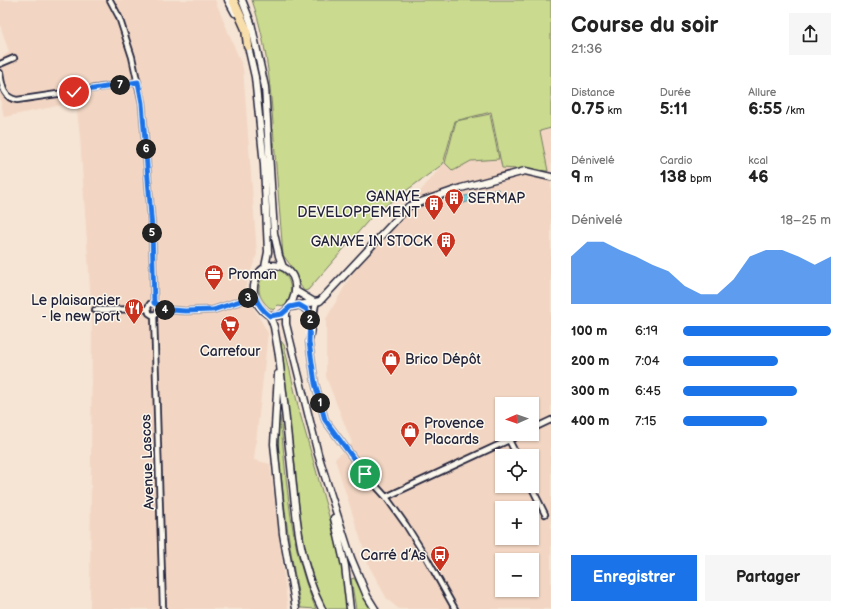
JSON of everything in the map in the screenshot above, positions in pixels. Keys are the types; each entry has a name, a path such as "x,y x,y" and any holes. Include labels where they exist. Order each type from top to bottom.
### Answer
{"highway":[{"path":"233,0 246,29 248,46"}],"main road":[{"path":"228,0 236,15 248,46 255,77 264,164 268,252 265,267"},
{"path":"243,0 252,24 265,87 274,232 279,256 284,267 293,277 296,291 288,309 286,324 318,454 327,483 354,566 367,596 375,609"},
{"path":"270,316 282,314 288,309 299,305 318,302 408,206 461,188 525,171 551,177"},
{"path":"284,267 276,265 265,267 258,273 254,287 258,304 263,311 270,316 274,327 279,356 300,538 309,578 322,609"},
{"path":"296,291 318,302"},
{"path":"279,356 274,444 283,534 296,609"},
{"path":"327,483 345,566 350,609"}],"street":[{"path":"110,0 119,17 132,57 142,103 152,229 154,303 158,305 159,309"},
{"path":"0,64 14,58"},
{"path":"0,73 4,92 10,98 17,100 138,82"},
{"path":"159,309 185,311 213,310 255,296"},
{"path":"309,342 318,302"},
{"path":"148,309 150,304 154,303"},
{"path":"299,305 306,309 309,313 309,342 315,383 325,420 365,474 386,497 426,557 455,609"},
{"path":"95,310 148,309"},
{"path":"148,309 150,314 154,315 159,309"},
{"name":"Avenue Lascos","path":"154,315 163,609"},
{"path":"539,426 551,420"},
{"path":"386,497 507,441"},
{"path":"534,493 544,514"}],"shaded area":[{"path":"0,0 215,0 243,68 257,254 244,291 268,333 254,460 270,464 288,609 90,609 92,318 80,137 76,102 4,117 0,97 0,59 9,52 0,25"},
{"path":"491,112 502,168 525,168 540,130 551,128 551,609 399,609 387,599 369,566 335,459 352,443 326,377 326,319 353,272 443,164 455,121"}],"green space":[{"path":"252,0 551,0 551,128 540,131 548,171 502,168 491,112 455,121 443,164 374,214 308,290 304,291 291,266 283,255 268,69 262,35"},
{"path":"490,114 499,159 471,161 453,171 445,163 456,121"},
{"path":"278,269 283,272 289,281 290,296 285,306 278,305 273,310 268,307 262,299 259,285 268,270"},
{"path":"281,341 284,345 299,410 338,548 343,570 347,609 326,609 318,591 307,557 301,522"},
{"path":"279,416 290,514 300,562 316,609 301,608 295,577 280,466 278,433"},
{"path":"354,578 371,609 356,609 351,579"}],"water":[{"path":"498,189 499,192 461,204 460,197"}],"place":[{"name":"SERMAP","path":"454,215"},
{"name":"GANAYE DEVELOPPEMENT","path":"434,221"},
{"name":"GANAYE IN STOCK","path":"446,258"},
{"name":"Proman","path":"214,291"},
{"name":"Le plaisancier - le new port","path":"134,325"},
{"name":"Carrefour","path":"230,342"},
{"name":"Brico Dépôt","path":"391,376"},
{"name":"Provence Placards","path":"410,448"},
{"name":"Carré d’As","path":"440,572"}],"route":[{"path":"74,92 138,82 142,103 152,229 154,303 158,305 159,309 185,311 213,310 255,296 263,311 270,316 282,314 290,307 299,305 306,309 310,318 309,342 315,383 325,420 365,474"}]}
